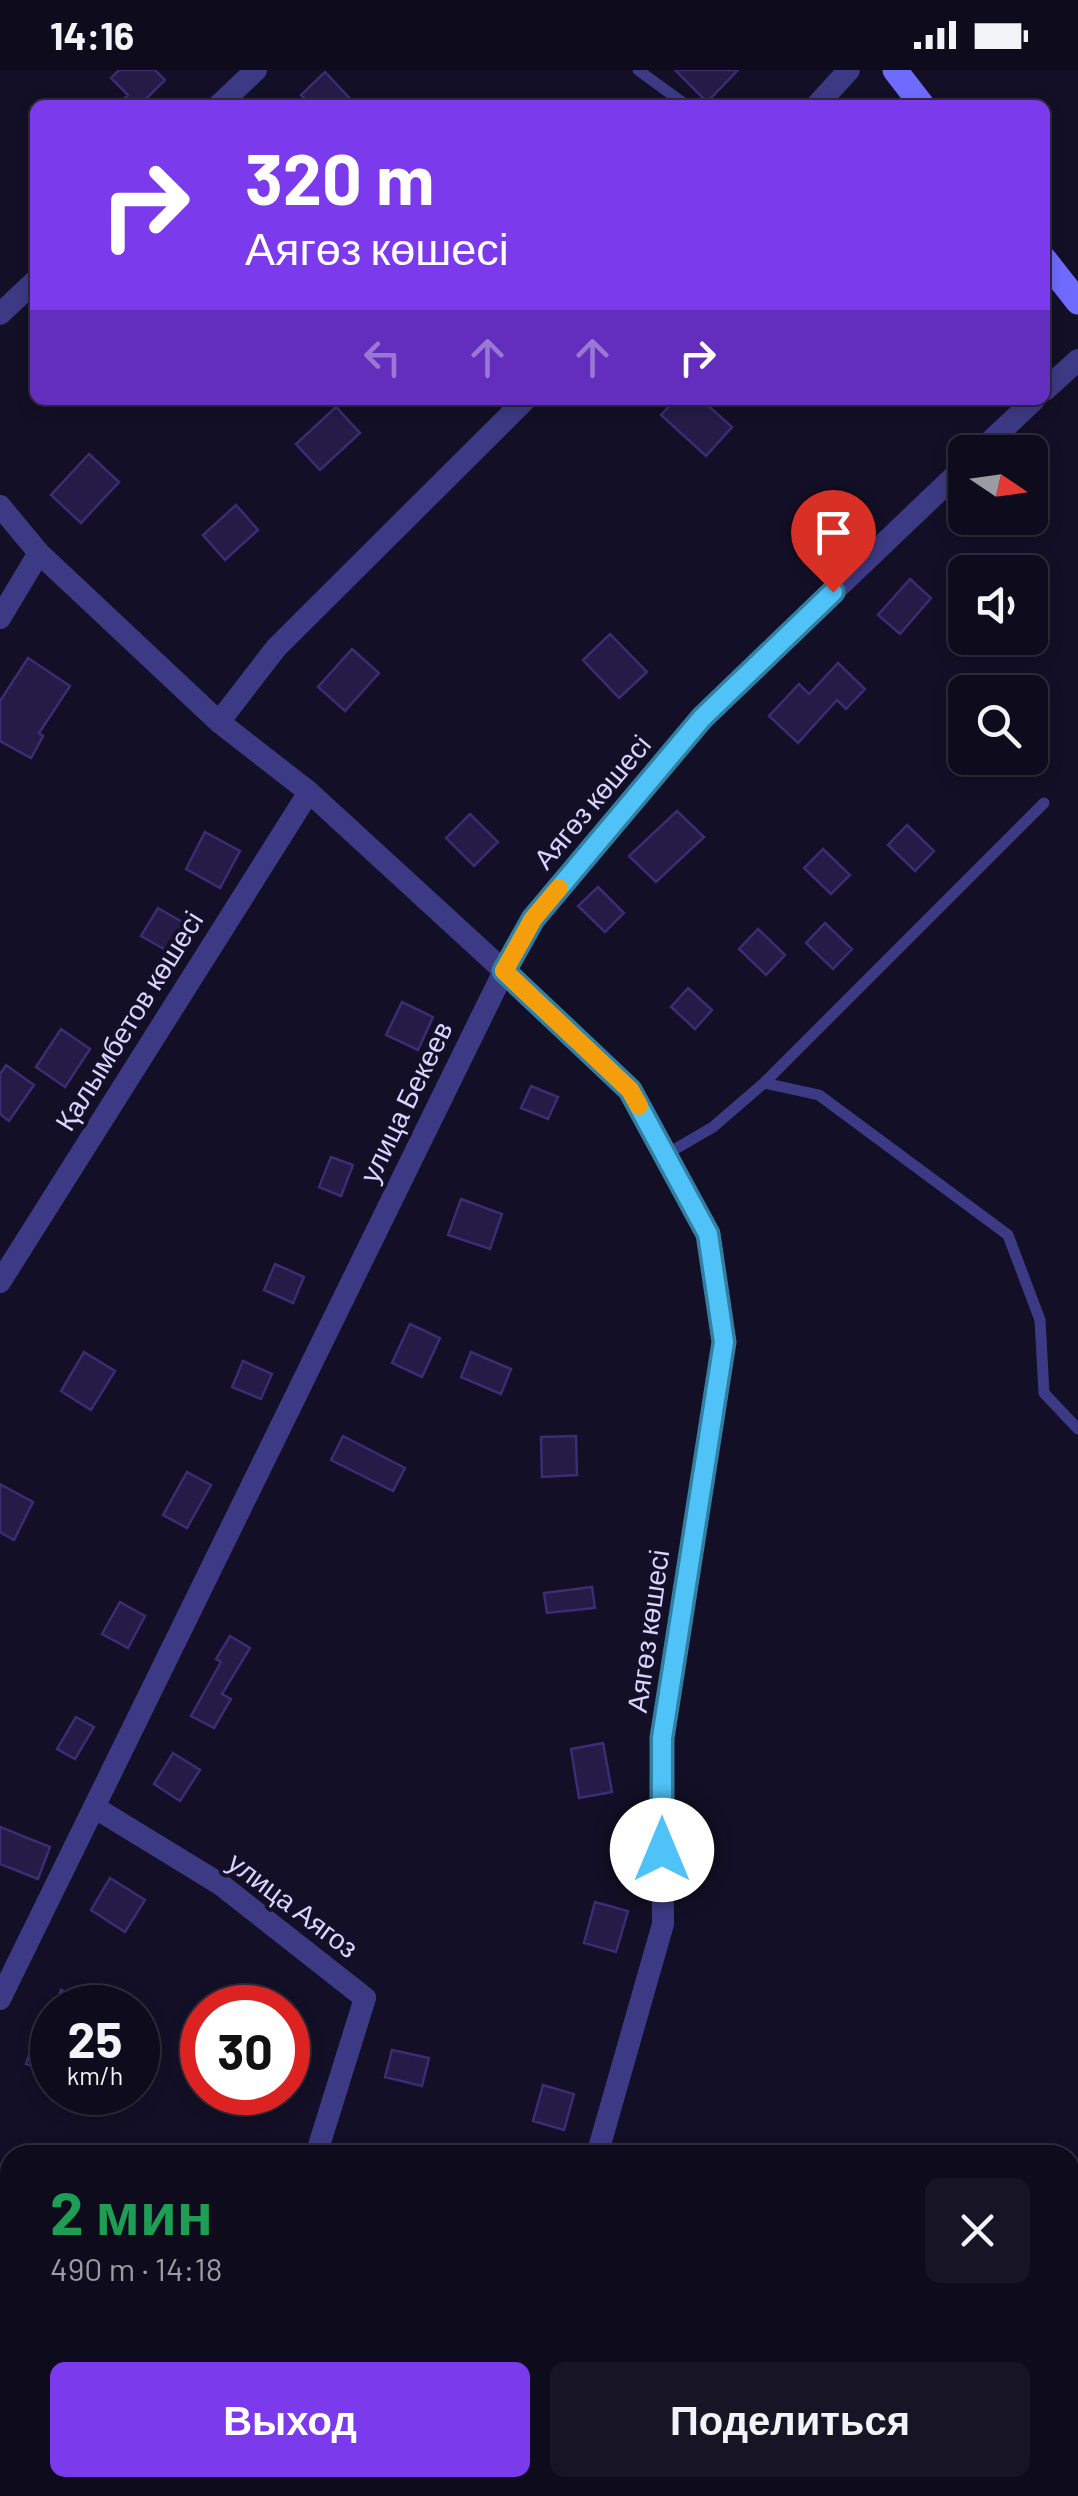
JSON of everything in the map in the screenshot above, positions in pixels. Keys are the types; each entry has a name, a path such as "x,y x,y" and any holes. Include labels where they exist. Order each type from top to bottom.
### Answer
{"street":[{"path":"224,100 256,70"},
{"path":"822,100 850,70"},
{"path":"895,70 918,100"},
{"path":"1050,266 1078,302"},
{"path":"0,314 30,286"},
{"path":"1050,385 1078,360"},
{"path":"219,722 276,648 520,405"},
{"path":"997,435 1029,405"},
{"name":"Аягөз көшесі","path":"601,2145 663,1924 662,1738 724,1342 708,1234 630,1090 504,971 533,919 702,718 948,482"},
{"path":"0,506 40,553 219,722 309,792 504,971"},
{"path":"0,618 40,553"},
{"name":"Қалымбетов көшесі","path":"0,1282 309,792"},
{"name":"улица Бекеев","path":"0,2000 504,971"},
{"name":"улица Аягоз","path":"94,1807 220,1884 365,1998 319,2145"}],"lane":[{"path":"638,70 679,100"},
{"path":"665,1154 713,1127 764,1083 1044,803"},
{"path":"764,1083 819,1096 1008,1235 1040,1320 1044,1393 1078,1429"}],"building":[{"path":"119,70 155,70 165,80 145,100 123,100 128,95 111,78"},
{"path":"675,70 738,70 709,100"},
{"path":"325,72 351,100 306,100 301,95"},
{"path":"670,405 708,405 732,427 706,456 661,415"},
{"path":"336,407 360,433 320,470 296,444"},
{"path":"89,454 119,482 81,523 51,495"},
{"path":"236,505 258,530 225,560 203,535"},
{"path":"910,579 931,598 900,634 878,615"},
{"path":"610,634 647,672 619,698 583,660"},
{"path":"352,649 379,673 345,711 318,687"},
{"path":"28,658 70,686 39,733 43,736 31,758 0,741 0,701"},
{"path":"838,663 865,689 846,709 837,700 798,743 769,716 799,684 809,694"},
{"path":"677,811 704,837 656,882 629,856"},
{"path":"470,814 498,842 474,866 446,838"},
{"path":"907,825 934,851 915,871 888,845"},
{"path":"205,832 240,851 220,888 186,869"},
{"path":"823,849 850,875 831,894 804,868"},
{"path":"598,887 624,913 605,932 578,906"},
{"path":"158,908 189,926 173,954 141,936"},
{"path":"825,923 852,949 833,969 806,943"},
{"path":"758,929 785,955 766,975 739,949"},
{"path":"688,988 712,1010 695,1029 671,1007"},
{"path":"402,1002 433,1017 418,1050 386,1035"},
{"path":"61,1029 90,1049 65,1087 36,1067"},
{"path":"6,1065 34,1085 9,1121 0,1114 0,1074"},
{"path":"531,1086 558,1097 548,1119 521,1108"},
{"path":"331,1157 353,1165 341,1196 319,1187"},
{"path":"461,1199 502,1214 490,1249 448,1235"},
{"path":"275,1264 304,1277 293,1303 264,1290"},
{"path":"410,1324 440,1338 422,1377 392,1363"},
{"path":"84,1352 115,1371 91,1410 61,1391"},
{"path":"471,1352 511,1369 501,1394 461,1377"},
{"path":"243,1361 272,1374 261,1399 232,1387"},
{"path":"343,1436 405,1468 393,1491 331,1460"},
{"path":"576,1436 577,1475 542,1477 541,1437"},
{"path":"187,1472 211,1485 187,1528 163,1515"},
{"path":"0,1484 33,1502 14,1540 0,1532"},
{"path":"592,1587 595,1608 547,1613 544,1593"},
{"path":"120,1602 145,1616 128,1648 102,1634"},
{"path":"230,1636 250,1648 222,1694 231,1699 214,1728 191,1716 221,1662 216,1659"},
{"path":"76,1717 94,1727 75,1759 57,1749"},
{"path":"603,1743 612,1792 579,1798 571,1749"},
{"path":"173,1753 200,1770 180,1801 154,1784"},
{"path":"0,1827 50,1847 38,1879 0,1864"},
{"path":"110,1878 145,1900 125,1932 91,1910"},
{"path":"595,1902 628,1911 616,1952 584,1943"},
{"path":"392,2050 429,2058 422,2086 385,2077"},
{"path":"543,2085 574,2094 564,2130 533,2121"}],"slow traffic":[{"path":"559,888 533,919 504,971 630,1090 639,1106"}],"route":[{"path":"662,1850 662,1738 724,1342 708,1234 630,1090 504,971 533,919 702,718 833,592"}]}
